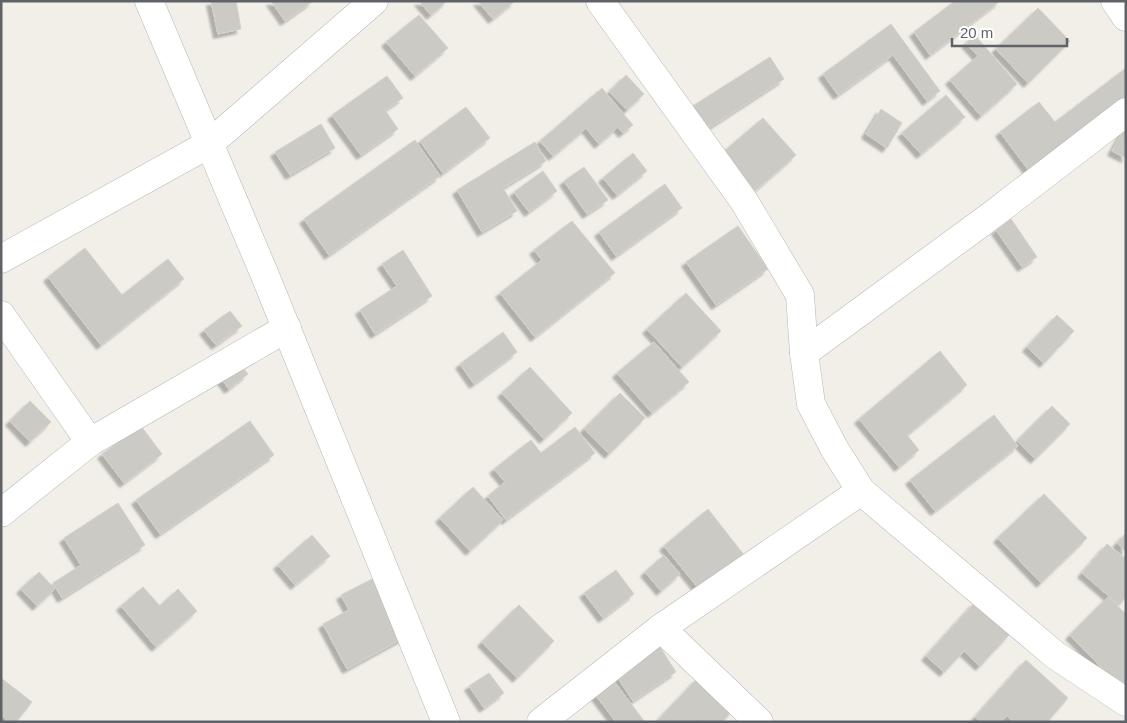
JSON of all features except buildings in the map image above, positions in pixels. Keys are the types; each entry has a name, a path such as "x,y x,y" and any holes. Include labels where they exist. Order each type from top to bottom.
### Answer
{"street":[{"path":"149,1 287,328 446,722"},
{"path":"1,259 209,144 374,1"},
{"path":"600,1 744,201 800,295 804,353 811,404 834,448 860,491 1055,655 1126,702"},
{"path":"804,353 992,215 1126,112"},
{"path":"1,315 90,442"},
{"path":"1,512 90,442 287,328"},
{"path":"541,722 661,628 860,491"},
{"path":"661,628 759,722"}]}
